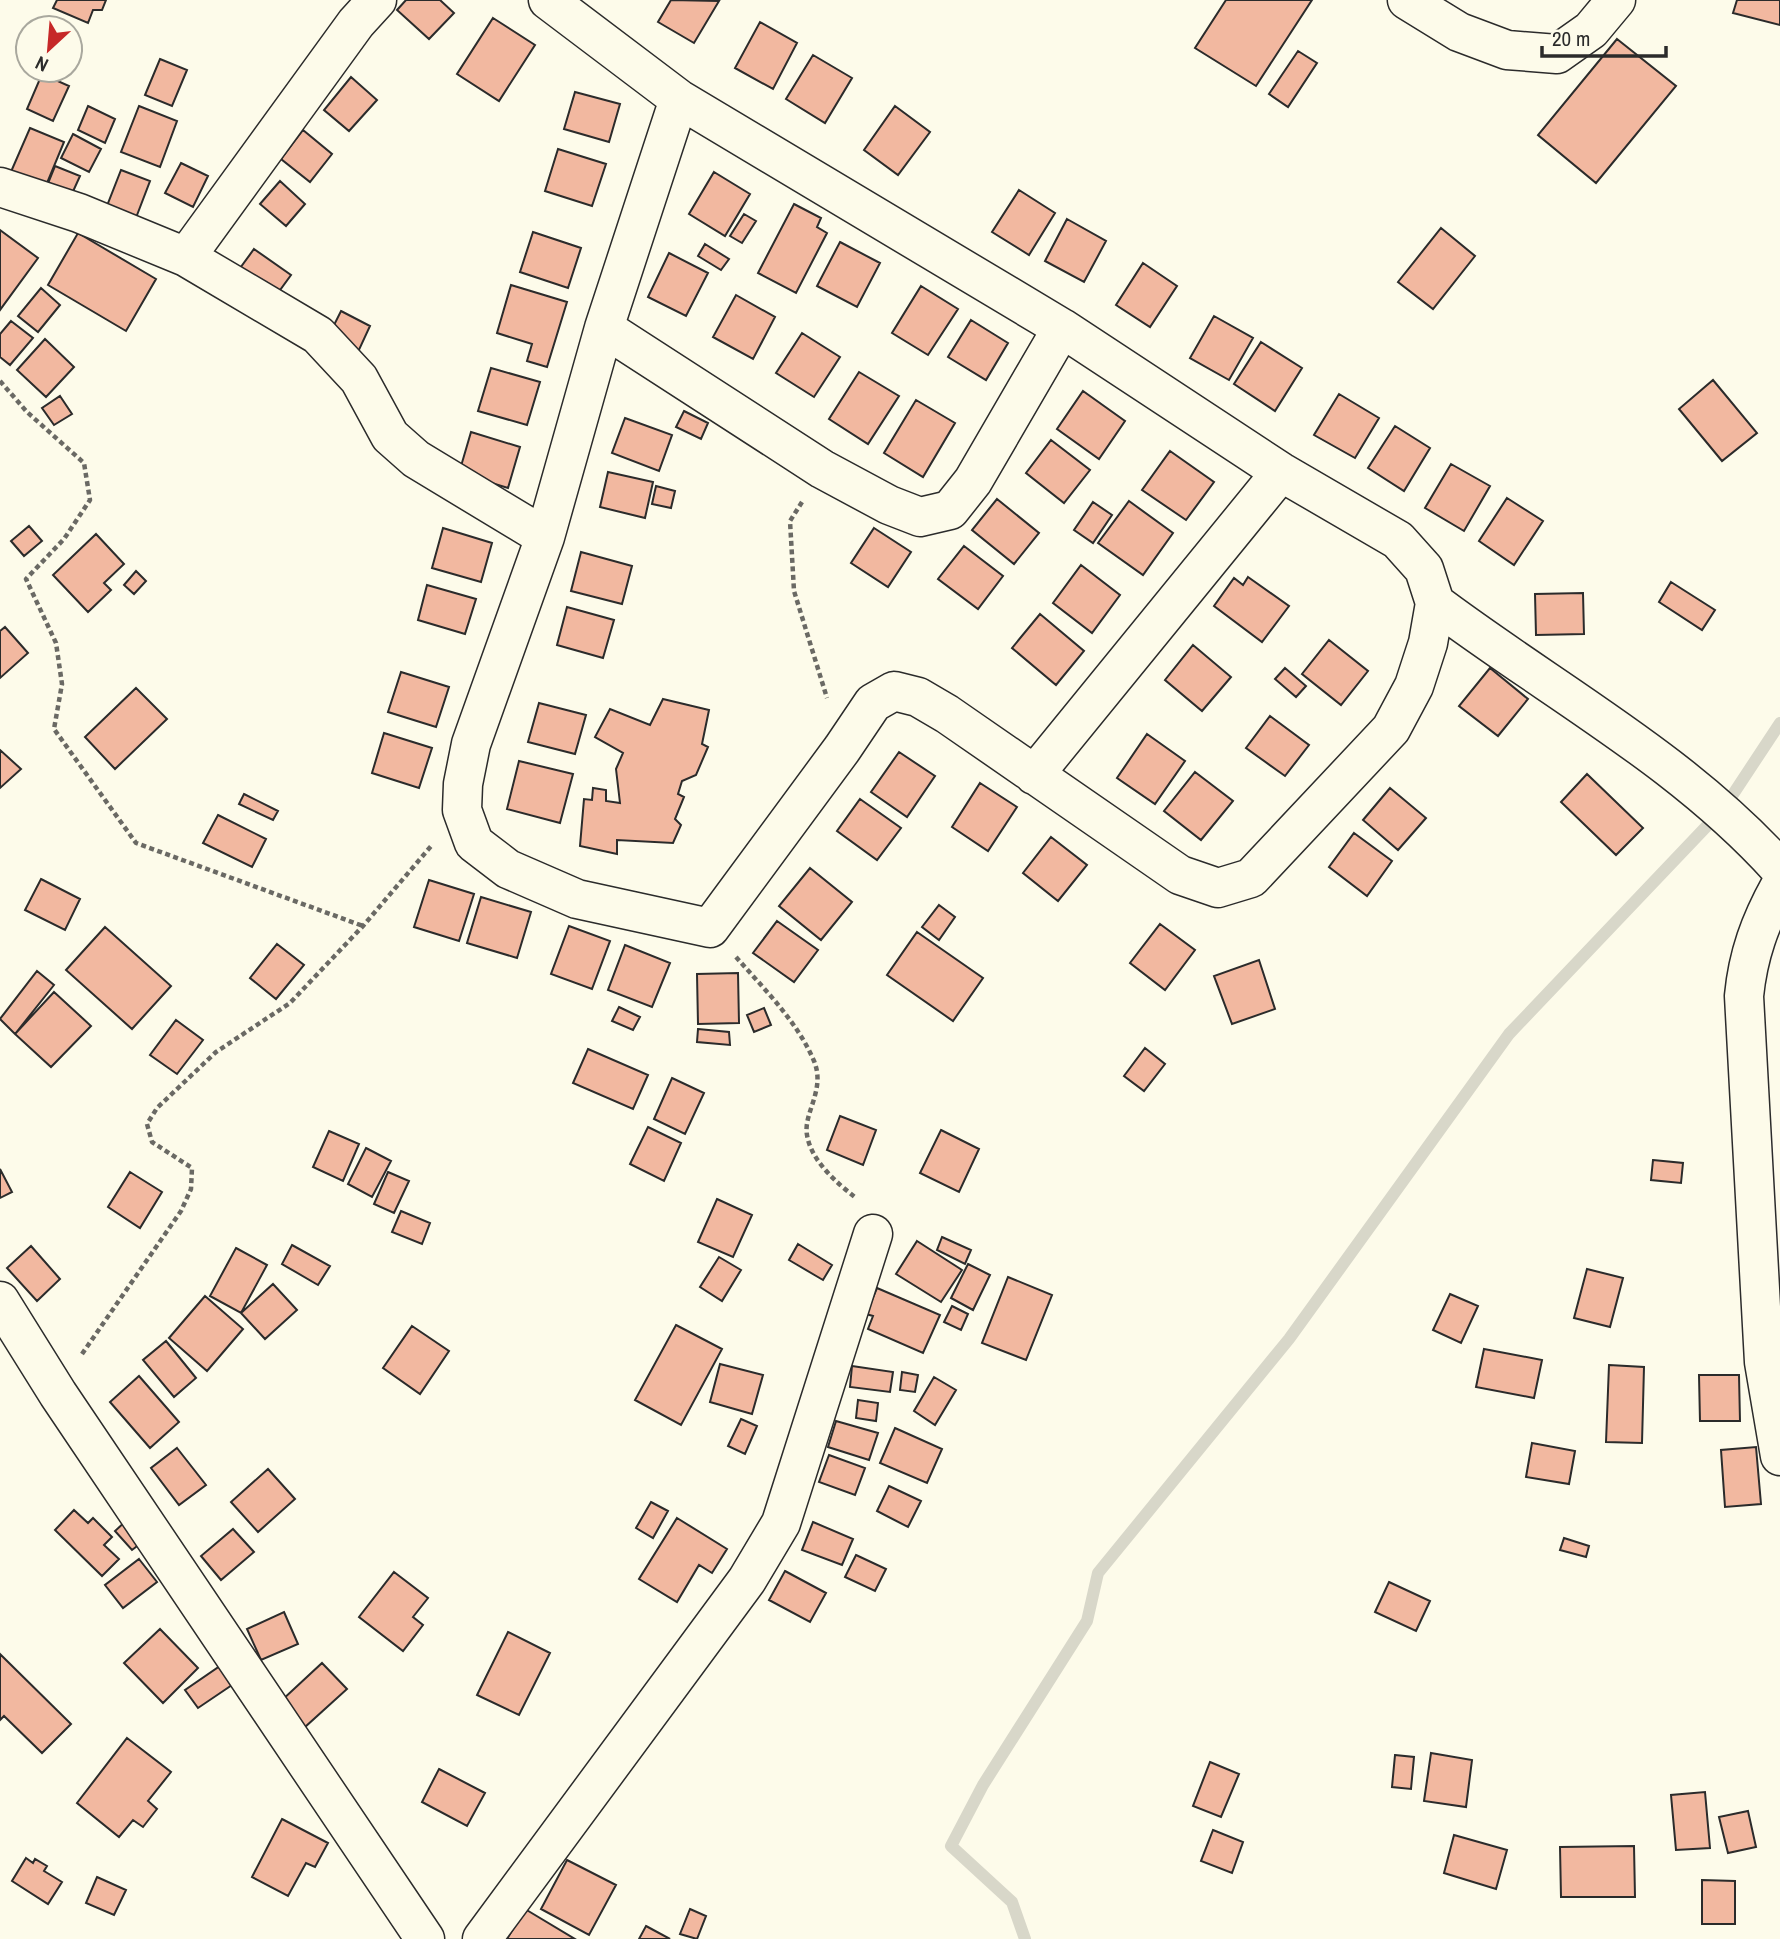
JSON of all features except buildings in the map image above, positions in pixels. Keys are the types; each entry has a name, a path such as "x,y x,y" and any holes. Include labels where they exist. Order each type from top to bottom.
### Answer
{"street":[{"path":"186,257 356,23 377,0"},
{"path":"548,0 678,99 1062,328 1281,472 1398,540 1424,569 1435,603 1428,643 1414,686 1391,729 1251,878 1218,888 1180,875 937,708 918,697 894,691 873,703 709,928 577,899 508,869 474,843 462,810 463,784 471,744 545,537 604,328 678,99"},
{"path":"1406,0 1459,32 1507,50 1557,54 1591,30 1616,0"},
{"path":"0,187 79,213 186,257 318,335 359,379 390,436 416,459 545,537"},
{"path":"604,328 822,469 889,505 920,517 950,510 974,481 1062,328"},
{"path":"1034,775 1281,472"},
{"path":"1435,603 1541,680 1582,704 1686,778 1745,829 1780,869"},
{"path":"1780,886 1764,914 1748,961 1744,996 1763,1349 1780,1456"},
{"path":"482,1939 747,1580 781,1524 873,1234"},
{"path":"0,1301 58,1394 425,1939"}],"path":[{"path":"0,381 27,412 84,463 90,500 64,540 26,579 56,643 62,684 54,729 136,843 363,926"},
{"path":"790,521 794,592 842,749"},
{"path":"58,1394 91,1338 181,1211 191,1189 192,1168 152,1142 147,1133 147,1124 157,1108 216,1052 290,1003 363,926 462,810"},
{"path":"709,928 784,1010 815,1062 818,1090 806,1134 817,1157 836,1182 866,1206 873,1234"}],"waterway":[{"path":"1025,1939 1012,1902 951,1846 983,1785 1087,1621 1098,1573 1289,1339 1509,1034 1724,808 1780,723"}]}
